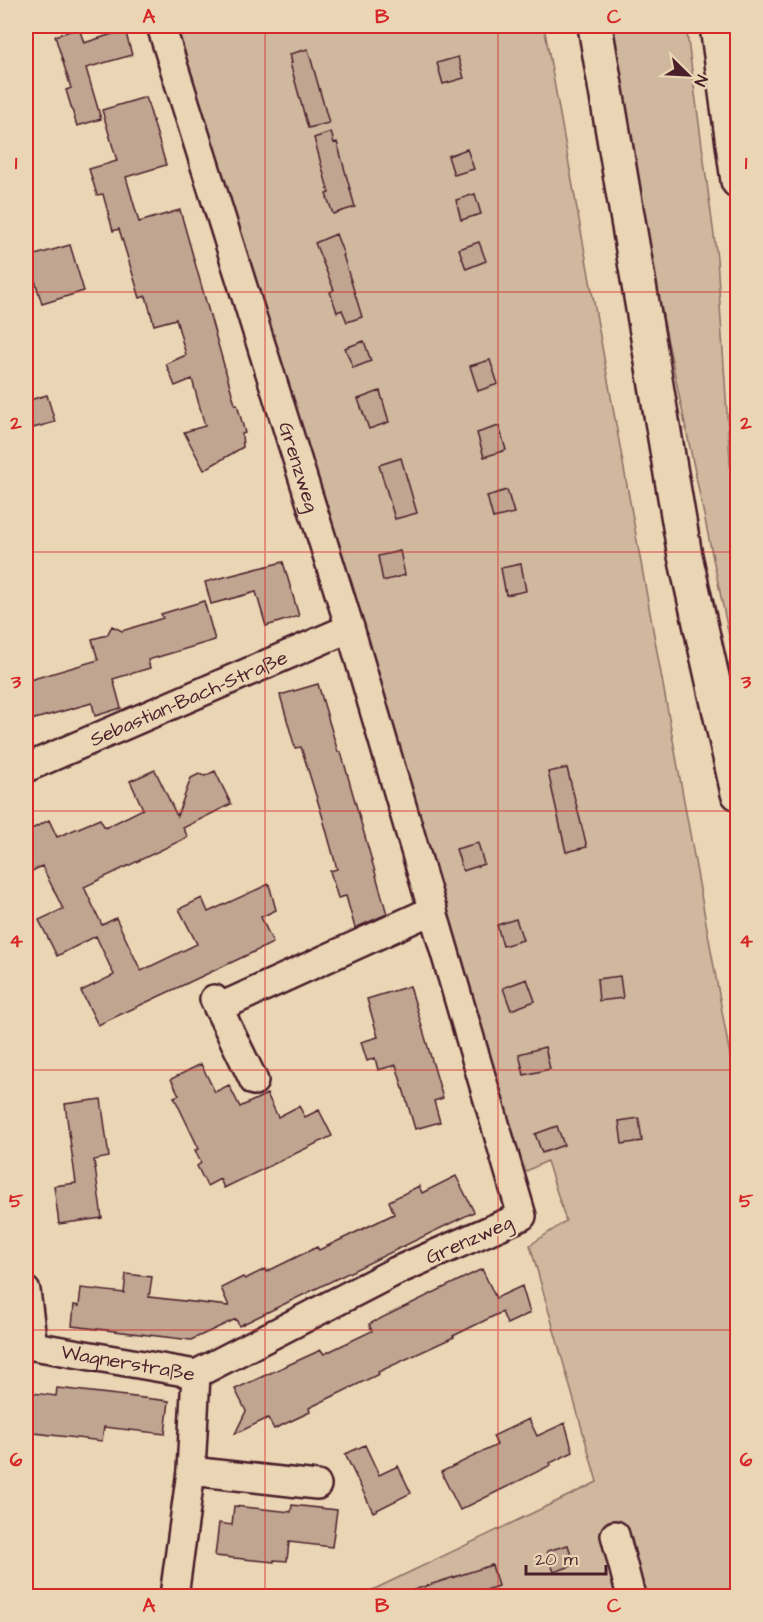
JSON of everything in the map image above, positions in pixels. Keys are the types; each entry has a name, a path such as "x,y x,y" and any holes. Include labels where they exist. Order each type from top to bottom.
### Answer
{"highway":[{"path":"595,26 685,556 738,793"},
{"path":"717,26 738,182"}],"street":[{"name":"Grenzweg","path":"161,26 350,628 522,1216 396,1271 196,1374"},
{"name":"Sebastian-Bach-Straße","path":"26,768 350,628"},
{"path":"254,1081 216,1004 433,910"},
{"name":"Wagnerstraße","path":"26,1292 29,1348 196,1374 191,1471 174,1596"},
{"path":"191,1471 317,1485"},
{"path":"615,1535 631,1596"}],"shaded area":[{"path":"161,26 544,26 737,1094 737,1596 360,1596 597,1482 530,1245 566,1221 547,1161 512,1178"},
{"path":"612,26 686,26 717,258 737,568 737,674 646,236"}],"building":[{"path":"79,28 84,43 125,30 132,55 86,68 101,119 77,126 66,90 71,88 55,36"},
{"path":"308,49 329,123 308,128 290,63 292,63 290,54"},
{"path":"458,57 464,78 443,84 437,63"},
{"path":"146,97 166,165 126,177 139,222 180,210 245,433 242,434 243,447 204,470 184,432 205,426 192,379 175,386 166,364 186,355 176,319 154,325 146,296 140,298 119,229 113,231 103,194 97,195 89,169 117,161 102,110"},
{"path":"331,132 334,143 337,142 355,207 333,214 326,194 329,193 314,138"},
{"path":"467,149 474,169 454,175 448,156"},
{"path":"475,194 481,214 461,220 456,200"},
{"path":"336,234 362,317 347,322 342,310 337,312 330,292 334,290 315,243"},
{"path":"479,242 486,261 466,269 459,249"},
{"path":"70,245 84,291 42,304 28,257"},
{"path":"364,341 371,361 353,368 345,348"},
{"path":"490,360 498,384 478,391 470,366"},
{"path":"380,391 389,422 369,429 358,399"},
{"path":"47,395 55,422 33,428 26,401"},
{"path":"499,426 506,450 484,457 477,433"},
{"path":"401,458 417,513 395,519 379,465"},
{"path":"507,490 514,513 493,518 487,496"},
{"path":"400,551 405,575 383,581 378,556"},
{"path":"283,562 299,616 266,626 256,592 211,604 205,582"},
{"path":"521,564 526,591 506,595 501,568"},
{"path":"204,601 215,640 148,660 150,668 113,679 121,708 95,716 92,703 31,720 26,701 26,681 98,660 92,639 107,635 112,626 122,631 163,618 161,614"},
{"path":"318,684 338,752 341,752 387,914 355,928 346,896 338,898 330,871 337,869 322,815 301,747 295,748 280,695"},
{"path":"567,768 587,847 566,852 548,772"},
{"path":"155,770 177,816 191,778 199,774 205,776 215,771 231,804 183,828 188,837 84,887 102,925 116,918 141,971 197,944 179,909 202,898 208,912 269,884 276,910 261,917 273,943 98,1025 81,991 114,975 96,936 57,956 39,920 63,909 42,866 26,874 26,832 49,820 57,837 100,819 105,828 143,809 130,781"},
{"path":"478,843 484,864 463,871 456,849"},
{"path":"516,919 523,940 503,946 497,925"},
{"path":"620,976 623,998 599,1001 597,979"},
{"path":"527,979 535,1001 511,1010 503,988"},
{"path":"410,986 443,1098 434,1101 440,1122 415,1129 396,1065 378,1070 375,1058 367,1061 361,1042 378,1037 367,999"},
{"path":"545,1047 550,1069 524,1075 519,1054"},
{"path":"201,1064 215,1092 229,1085 240,1107 267,1094 278,1117 299,1106 305,1117 319,1110 332,1136 224,1188 220,1179 207,1186 197,1166 201,1163 195,1150 199,1149 174,1097 179,1095 171,1079"},
{"path":"101,1099 109,1157 94,1160 102,1218 59,1224 54,1186 76,1183 65,1104"},
{"path":"639,1118 642,1141 622,1144 619,1121"},
{"path":"557,1126 564,1145 542,1153 535,1134"},
{"path":"456,1176 474,1212 239,1326 236,1319 191,1340 72,1326 74,1305 79,1306 81,1288 124,1293 126,1274 152,1277 149,1297 229,1306 221,1288 265,1269 266,1272 317,1247 319,1250 394,1214 389,1201 419,1186 422,1193"},
{"path":"482,1269 496,1298 522,1286 530,1313 507,1324 502,1312 378,1372 379,1374 309,1408 310,1412 274,1429 268,1418 235,1434 246,1411 235,1389 321,1350 324,1354 372,1331 369,1324"},
{"path":"57,1388 169,1401 165,1434 104,1427 102,1441 26,1432 26,1392 56,1396"},
{"path":"529,1419 537,1436 565,1423 573,1452 460,1510 441,1472 497,1445 493,1436"},
{"path":"365,1445 379,1475 398,1466 411,1493 373,1512 345,1454"},
{"path":"292,1505 337,1510 332,1547 289,1542 287,1561 274,1560 274,1562 215,1556 219,1523 232,1525 234,1506 291,1512"},
{"path":"568,1545 574,1565 554,1572 547,1551"},
{"path":"492,1565 498,1586 468,1596 407,1596 407,1592"}]}
